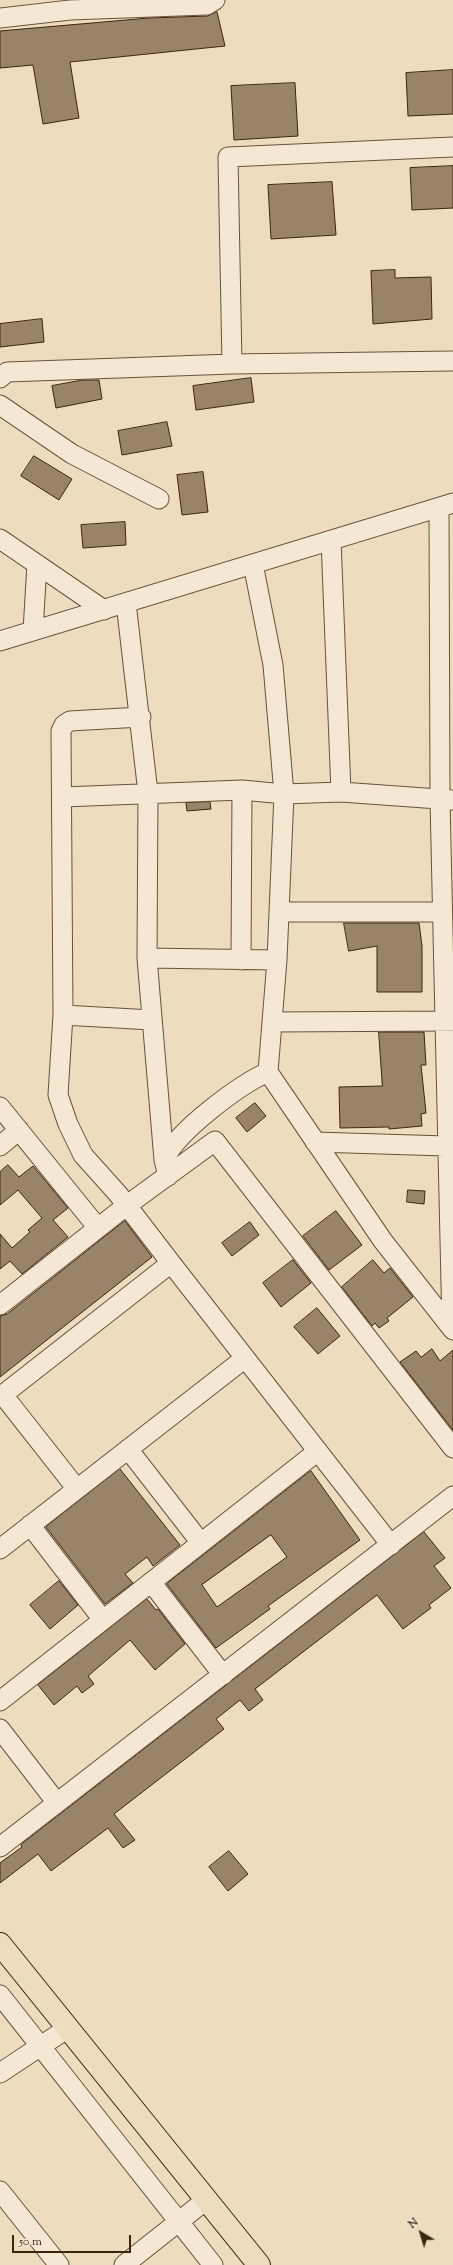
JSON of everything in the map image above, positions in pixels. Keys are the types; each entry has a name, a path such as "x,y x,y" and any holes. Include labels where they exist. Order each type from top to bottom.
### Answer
{"main road":[{"path":"0,1944 259,2265"}],"street":[{"path":"0,18 69,5 207,5 215,0"},
{"path":"232,364 228,157 453,147"},
{"path":"0,378 7,372 232,364 453,361"},
{"path":"0,405 72,454 159,499"},
{"path":"0,641 446,505 446,800 442,912 448,1021 446,1146 452,1329"},
{"path":"0,539 104,610"},
{"path":"331,540 341,792"},
{"path":"33,631 37,564"},
{"path":"253,564 273,665 284,794 277,960 268,1072 384,1241 452,1329"},
{"path":"126,603 141,717 148,793 147,958 166,1168"},
{"path":"141,717 70,721 64,725 61,731 63,797 63,1015 58,1095 68,1124 83,1155 126,1206 244,1359 391,1545"},
{"path":"63,797 242,790 284,794 341,792 446,800"},
{"path":"241,960 242,790"},
{"path":"279,912 442,912"},
{"path":"147,958 277,960"},
{"path":"63,1015 152,1020"},
{"path":"273,1022 448,1021"},
{"path":"166,1168 168,1150 186,1130 255,1078 268,1072"},
{"path":"0,1107 98,1228"},
{"path":"0,1146 19,1130"},
{"path":"0,1305 126,1206 166,1168 215,1142 453,1448"},
{"path":"315,1142 446,1146"},
{"path":"77,1489 2,1396 171,1263"},
{"path":"0,1549 244,1359"},
{"path":"128,1449 201,1543"},
{"path":"0,1701 318,1451"},
{"path":"0,1847 453,1496"},
{"path":"30,1526 104,1620"},
{"path":"151,1582 223,1675"},
{"path":"0,1729 57,1803"},
{"path":"0,1995 180,2221 213,2265"},
{"path":"0,2073 68,2028"},
{"path":"0,2191 59,2265"},
{"path":"124,2265 206,2200"}],"building":[{"path":"217,12 225,46 70,62 79,118 43,124 33,65 0,68 0,31 149,18 207,16"},
{"path":"453,70 453,114 408,116 406,73"},
{"path":"295,83 298,136 234,140 231,86"},
{"path":"453,166 453,208 412,210 410,168"},
{"path":"332,182 336,235 271,239 268,185"},
{"path":"395,270 395,278 431,277 432,319 373,324 371,271"},
{"path":"42,319 44,342 0,347 0,324"},
{"path":"251,378 254,402 196,410 193,386"},
{"path":"83,380 99,380 102,399 56,408 52,386"},
{"path":"167,422 172,446 122,455 118,431"},
{"path":"34,456 72,479 59,500 21,476"},
{"path":"203,472 208,512 182,515 177,475"},
{"path":"125,522 126,545 83,548 81,525"},
{"path":"210,802 211,809 187,811 186,803"},
{"path":"344,923 419,923 422,946 422,992 377,992 377,946 349,951"},
{"path":"379,1032 424,1032 426,1065 421,1065 426,1113 421,1114 422,1126 389,1129 389,1127 340,1128 339,1087 382,1086"},
{"path":"255,1103 266,1116 247,1132 236,1118"},
{"path":"8,1165 19,1177 33,1166 68,1208 53,1220 68,1237 22,1274 10,1261 0,1269 0,1234 12,1248 30,1232 28,1230 42,1218 18,1190 0,1205 0,1172"},
{"path":"408,1190 425,1191 424,1204 407,1202"},
{"path":"336,1211 362,1245 329,1270 303,1236"},
{"path":"125,1221 152,1257 0,1377 0,1316 7,1314"},
{"path":"250,1222 259,1235 232,1256 222,1243"},
{"path":"293,1260 311,1283 281,1307 263,1283"},
{"path":"373,1260 384,1273 390,1268 413,1297 387,1318 389,1321 379,1328 375,1323 372,1326 342,1287"},
{"path":"317,1308 340,1336 318,1354 294,1327"},
{"path":"432,1349 440,1361 453,1350 453,1430 400,1362 416,1351 421,1357"},
{"path":"120,1469 180,1545 153,1566 147,1557 125,1574 133,1583 105,1604 46,1527"},
{"path":"311,1471 360,1540 268,1606 270,1609 216,1648 167,1584","holes":["271,1535 287,1557 217,1607 202,1585"]},
{"path":"424,1532 445,1558 434,1566 451,1588 429,1605 431,1608 403,1629 377,1595 255,1689 263,1700 249,1711 240,1700 216,1719 224,1729 114,1814 135,1840 123,1848 108,1828 51,1871 38,1854 0,1883 0,1863 22,1847 21,1845"},
{"path":"59,1581 78,1605 50,1629 30,1605"},
{"path":"147,1599 156,1610 158,1609 185,1644 155,1670 130,1640 88,1676 94,1684 82,1693 77,1686 54,1705 38,1685"},
{"path":"229,1851 248,1874 228,1891 209,1867"}]}
